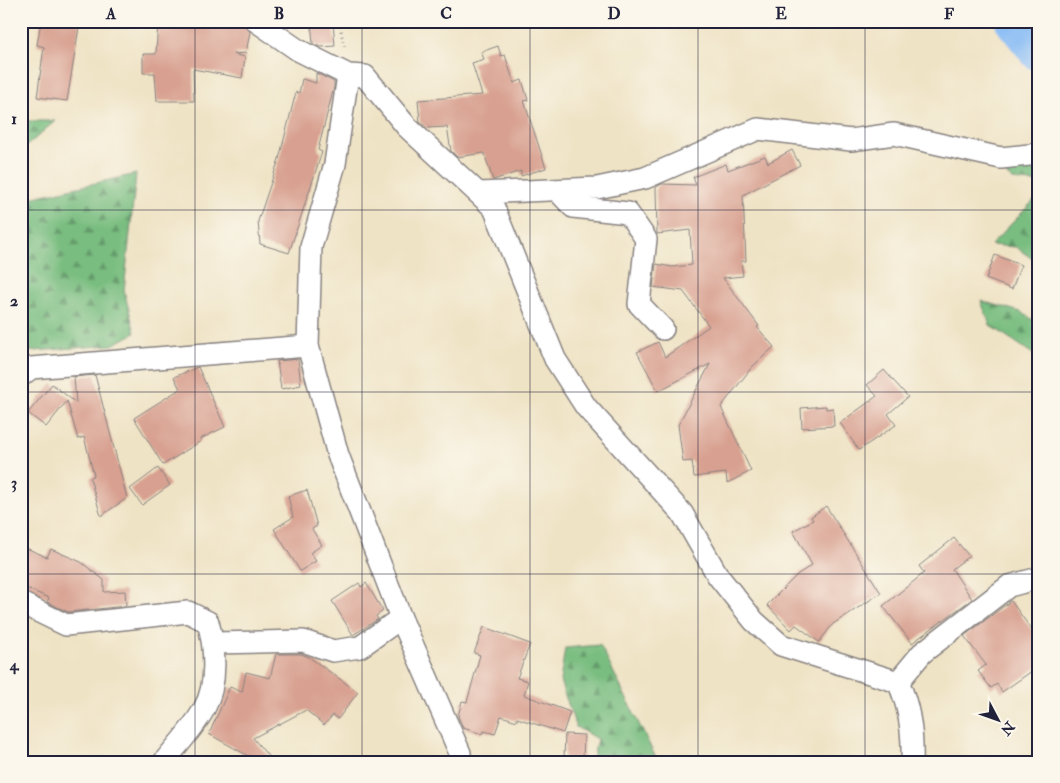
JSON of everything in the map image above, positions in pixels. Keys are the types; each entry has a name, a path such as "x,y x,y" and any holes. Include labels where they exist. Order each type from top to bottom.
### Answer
{"street":[{"path":"256,21 298,50 348,75 365,76 407,127 494,208 555,360 586,407 682,513 718,576 754,621 781,645 898,682 904,695 913,737 912,762"},
{"path":"348,75 335,164 310,247 308,346 338,455 400,618 460,753"},
{"path":"479,193 597,188 645,178 758,128 851,140 894,134 1001,158 1039,154"},
{"path":"558,191 573,207 628,213 646,239 639,304 663,329"},
{"path":"21,376 31,368 308,346"},
{"path":"898,682 922,653 1009,586 1039,578"},
{"path":"21,603 66,625 188,612 208,622 214,644 213,674 205,708 164,762"},
{"path":"214,644 303,641 333,651 360,647 400,618"}],"green space":[{"path":"21,121 55,121 21,151"},
{"path":"1039,161 1039,183 1013,180 996,166"},
{"path":"136,174 124,291 135,333 112,345 21,352 21,200"},
{"path":"1039,195 1039,264 1016,247 991,245"},
{"path":"981,301 1021,312 1039,324 1039,358 990,325"},
{"path":"600,645 658,762 592,762 597,739 576,727 560,681 565,648"}],"building":[{"path":"41,21 80,21 67,101 37,97 44,47 37,45"},
{"path":"158,21 244,21 250,32 246,53 233,54 245,57 242,78 193,69 194,101 157,101 155,73 143,73 143,54 156,54"},
{"path":"311,21 333,21 335,46 321,47 313,44"},
{"path":"498,46 501,56 505,55 514,83 522,80 528,100 524,101 546,168 521,176 521,171 493,180 484,153 457,157 451,151 447,127 427,128 420,122 418,100 482,95 472,63 484,59 481,52"},
{"path":"316,73 334,82 334,87 318,150 322,152 289,253 260,244 258,221 279,159 296,92 299,93 302,79 316,83"},
{"path":"792,150 800,165 743,195 746,261 741,261 743,276 723,278 759,326 757,327 774,347 752,367 721,407 751,471 727,483 726,473 694,477 692,461 683,462 678,425 710,364 658,391 637,352 658,342 665,357 709,326 683,291 653,287 656,264 672,267 692,265 690,230 657,234 656,187 662,184 696,185 693,177 726,164 728,170 765,156 768,163"},
{"path":"995,255 1021,265 1012,289 986,279"},
{"path":"298,359 301,385 281,389 277,361"},
{"path":"198,367 225,427 200,439 201,441 163,465 134,418 180,389 174,377"},
{"path":"884,370 908,397 888,414 896,425 859,450 840,423 877,396 867,385"},
{"path":"95,375 127,498 101,516 90,478 94,475 84,437 78,439 67,401 46,427 28,413 52,384 76,403 74,377"},
{"path":"826,406 826,409 833,408 834,426 802,428 801,408"},
{"path":"158,468 170,485 142,505 130,489"},
{"path":"307,490 317,526 312,529 322,545 310,553 316,561 300,571 274,529 293,517 288,496"},
{"path":"826,506 881,593 833,624 819,642 796,625 791,630 767,605 798,574 812,565 793,531 813,520 811,517"},
{"path":"954,538 969,556 952,569 972,599 912,643 883,606 924,573 919,566"},
{"path":"21,546 47,557 51,549 81,562 104,580 104,592 125,591 126,606 68,612 47,602 49,598 21,586"},
{"path":"359,583 361,587 366,583 383,611 376,616 378,619 353,635 332,601"},
{"path":"1011,601 1039,640 1039,666 1002,692 997,684 991,688 978,671 986,665 964,636"},
{"path":"484,627 530,644 517,678 528,681 524,695 570,712 563,733 517,718 517,721 501,716 495,734 484,731 482,734 463,728 458,716 462,701 467,702 480,655 474,653"},
{"path":"276,654 301,654 309,657 358,692 338,719 333,715 324,725 306,710 253,738 273,762 259,762 209,734 230,687 242,692 246,672 270,678"},
{"path":"565,734 584,735 583,759 564,758"}],"waterway":[{"path":"1015,21 1039,51"}]}
